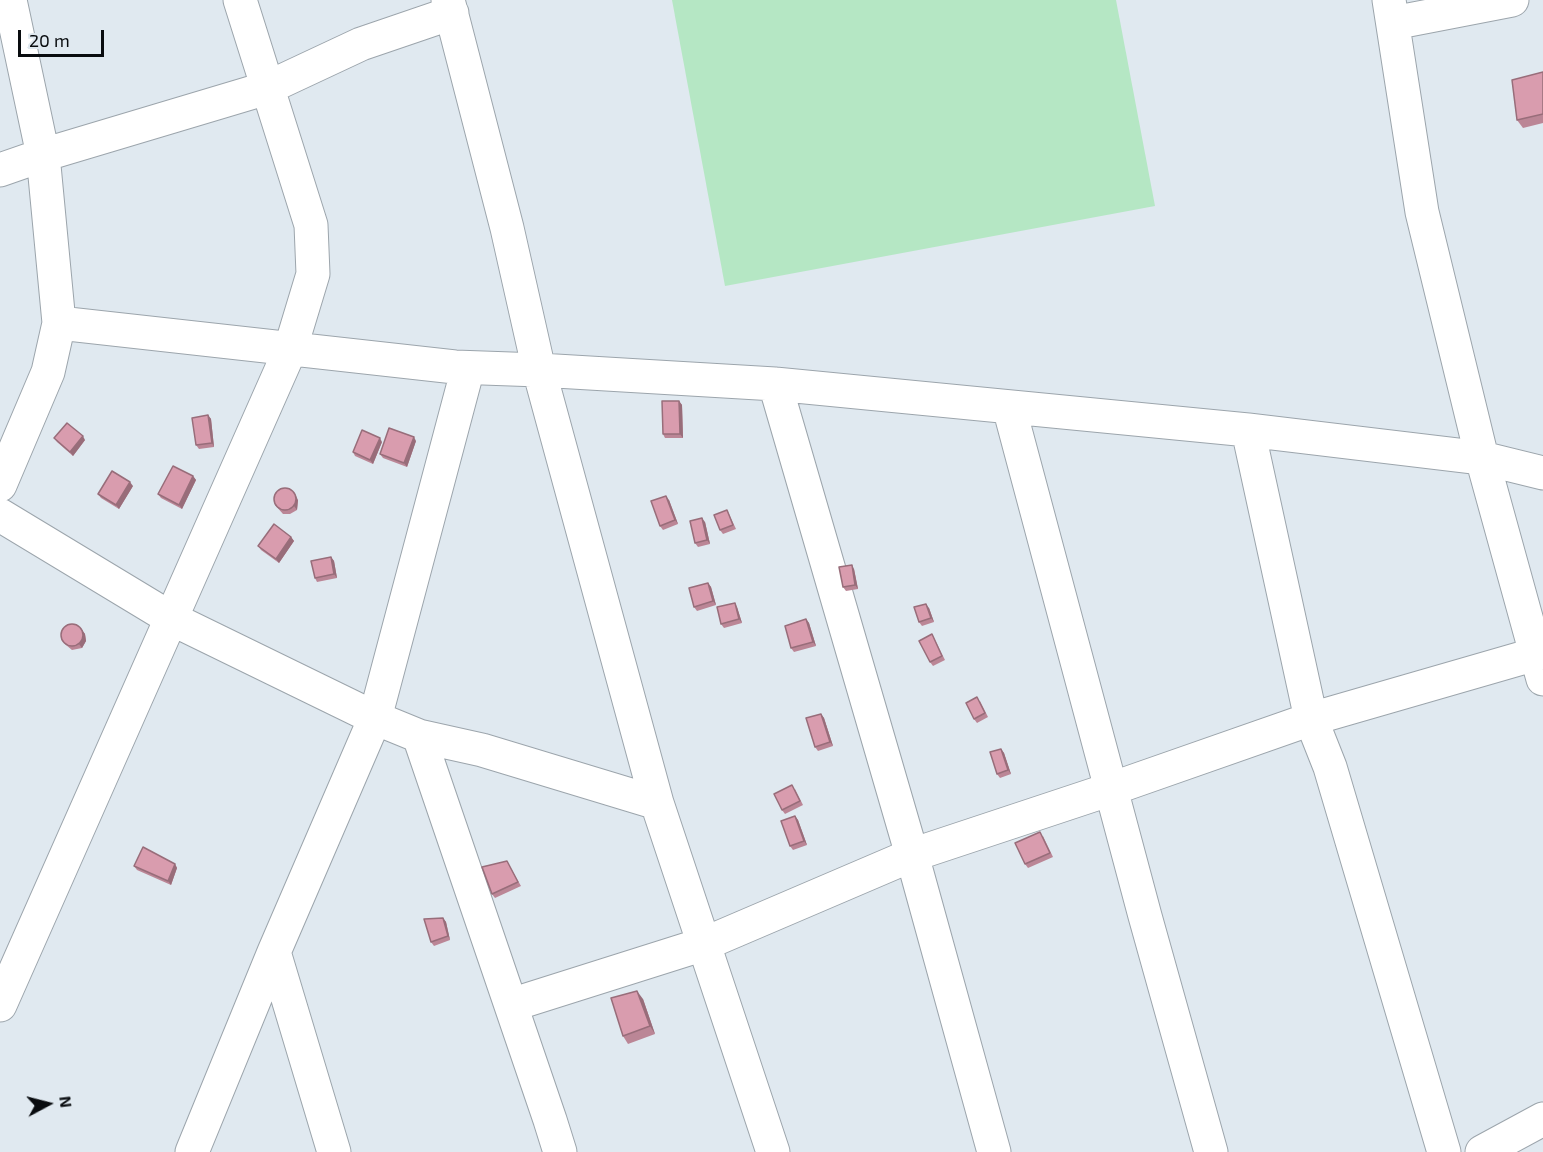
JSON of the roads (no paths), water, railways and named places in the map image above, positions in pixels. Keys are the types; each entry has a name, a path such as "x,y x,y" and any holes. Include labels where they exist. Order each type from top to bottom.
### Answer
{"street":[{"path":"0,485 48,372 59,323 43,155 10,0"},
{"path":"0,1005 290,350 313,274 311,225 240,0"},
{"path":"511,1005 704,944 912,855 1112,789 1311,719 1540,666 1482,458 1422,212 1391,12 1512,0"},
{"path":"0,170 267,88 450,7 507,228 539,370 657,803 773,1152"},
{"path":"59,323 468,368 775,384 1248,430 1482,458 1543,473"},
{"path":"192,1152 274,952 375,718 468,368"},
{"path":"775,384 912,855 994,1152"},
{"path":"1009,407 1211,1152"},
{"path":"1248,430 1311,719 1330,767 1444,1152"},
{"path":"0,515 172,619 375,718 419,736 482,750 657,803"},
{"path":"419,736 560,1152"},
{"path":"274,952 334,1152"},
{"path":"1482,1152 1543,1119"}]}
